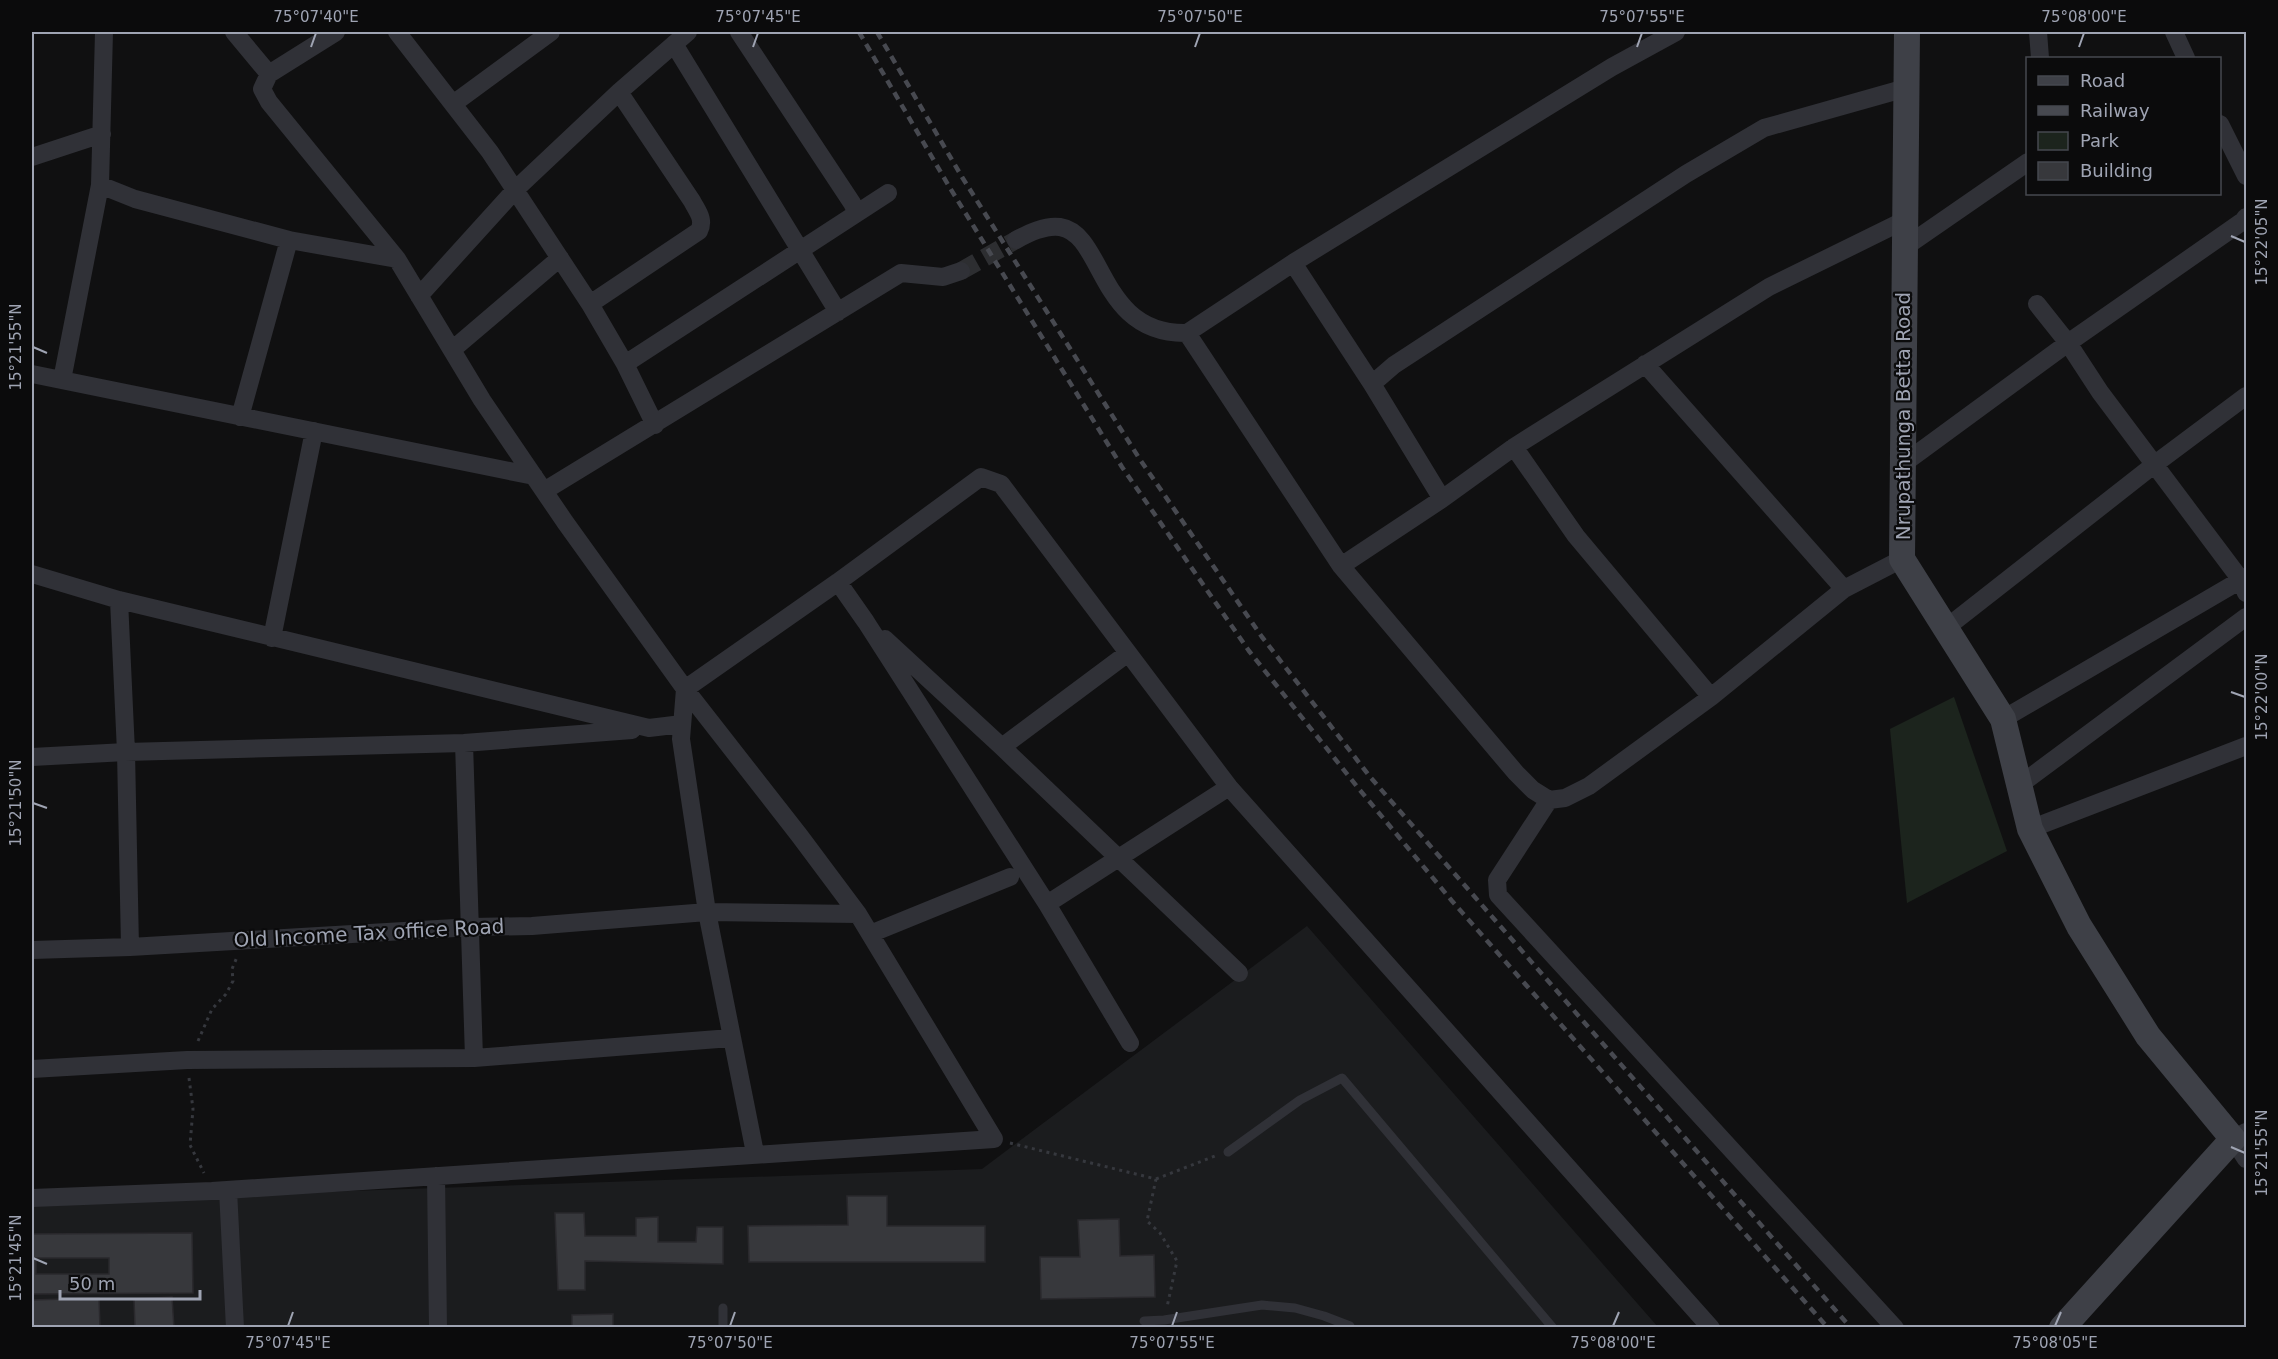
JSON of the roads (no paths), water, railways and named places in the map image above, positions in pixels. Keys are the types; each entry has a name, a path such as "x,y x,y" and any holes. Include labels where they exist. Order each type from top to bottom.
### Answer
{"street":[{"path":"62,380 100,185 104,32"},
{"path":"234,32 269,74"},
{"path":"32,1198 228,1190 994,1138 858,914 792,825 685,689 539,484 482,399 397,259 269,102 262,89 269,74 336,32"},
{"path":"397,32 490,152 560,258 625,364 655,425"},
{"path":"453,104 551,32"},
{"path":"739,32 857,213"},
{"path":"1016,240 1033,231 1043,229 1059,227 1070,231 1088,251 1115,299 1131,316 1150,327 1170,334 1187,333 1293,263 1612,67 1676,32"},
{"name":"Nrupathunga Betta Road","path":"1907,32 1902,559 2003,719 2021,784 2030,829 2079,926 2148,1036 2242,1144"},
{"path":"2038,32 2040,57"},
{"path":"2174,32 2186,57"},
{"path":"419,296 515,190 681,38 800,250 838,312"},
{"path":"1372,384 1394,365 1686,174 1764,128 1906,88"},
{"path":"590,304 699,231 702,225 702,219 692,201 620,92"},
{"path":"2221,126 2247,176"},
{"path":"32,157 102,134"},
{"path":"1905,247 2026,163"},
{"path":"100,185 135,199 289,240 397,259"},
{"path":"625,364 888,193"},
{"path":"1903,465 2068,343 2247,217"},
{"path":"1341,566 1442,499 1514,447 1769,287 1905,220"},
{"path":"240,417 289,240"},
{"path":"452,350 560,258"},
{"path":"1293,263 1372,384 1442,499"},
{"path":"32,374 315,431 539,484 655,425 901,273 943,277 961,271"},
{"path":"2003,719 2245,583 2100,392 2068,343 2037,304"},
{"path":"1187,333 1341,566 1516,773 1533,790 1550,800 1565,798 1588,786 1711,697 1844,589 1902,559"},
{"path":"1645,364 1844,589"},
{"path":"1946,628 2155,464 2247,396"},
{"path":"272,638 315,431"},
{"path":"1514,447 1576,536 1711,697"},
{"path":"685,689 838,582 981,477 1000,484 1229,787 1711,1328"},
{"path":"32,574 119,600 649,728"},
{"path":"838,582 1047,904 1130,1043"},
{"path":"119,600 126,752 130,947"},
{"path":"2021,784 2247,617"},
{"path":"866,622 1002,747 1239,973"},
{"path":"1002,747 1128,653"},
{"path":"685,689 681,739 707,912 755,1153"},
{"path":"32,757 126,752 464,743 682,724"},
{"path":"464,743 474,1058"},
{"path":"2030,829 2247,746"},
{"path":"1047,904 1229,787"},
{"path":"1550,800 1497,880 1498,895 1895,1328"},
{"path":"870,934 1010,877"},
{"name":"Old Income Tax office Road","path":"32,950 130,947 471,927 532,926 707,912 858,914"},
{"path":"32,1069 187,1060 474,1058 731,1038"},
{"path":"2062,1328 2242,1144"},
{"path":"436,1176 438,1328"},
{"path":"228,1190 235,1328"}],"lane":[{"path":"1228,1152 1300,1100 1342,1078 1553,1328"},
{"path":"1144,1321 1262,1305 1295,1308 1350,1326"},
{"path":"723,1308 723,1328"}],"tunnel":[{"path":"961,271 1016,240"}],"railway":[{"path":"859,32 950,188 1122,467 1249,651 1452,901 1828,1328"},
{"path":"877,32 962,177 1139,458 1262,637 1371,778 1851,1328"}]}
